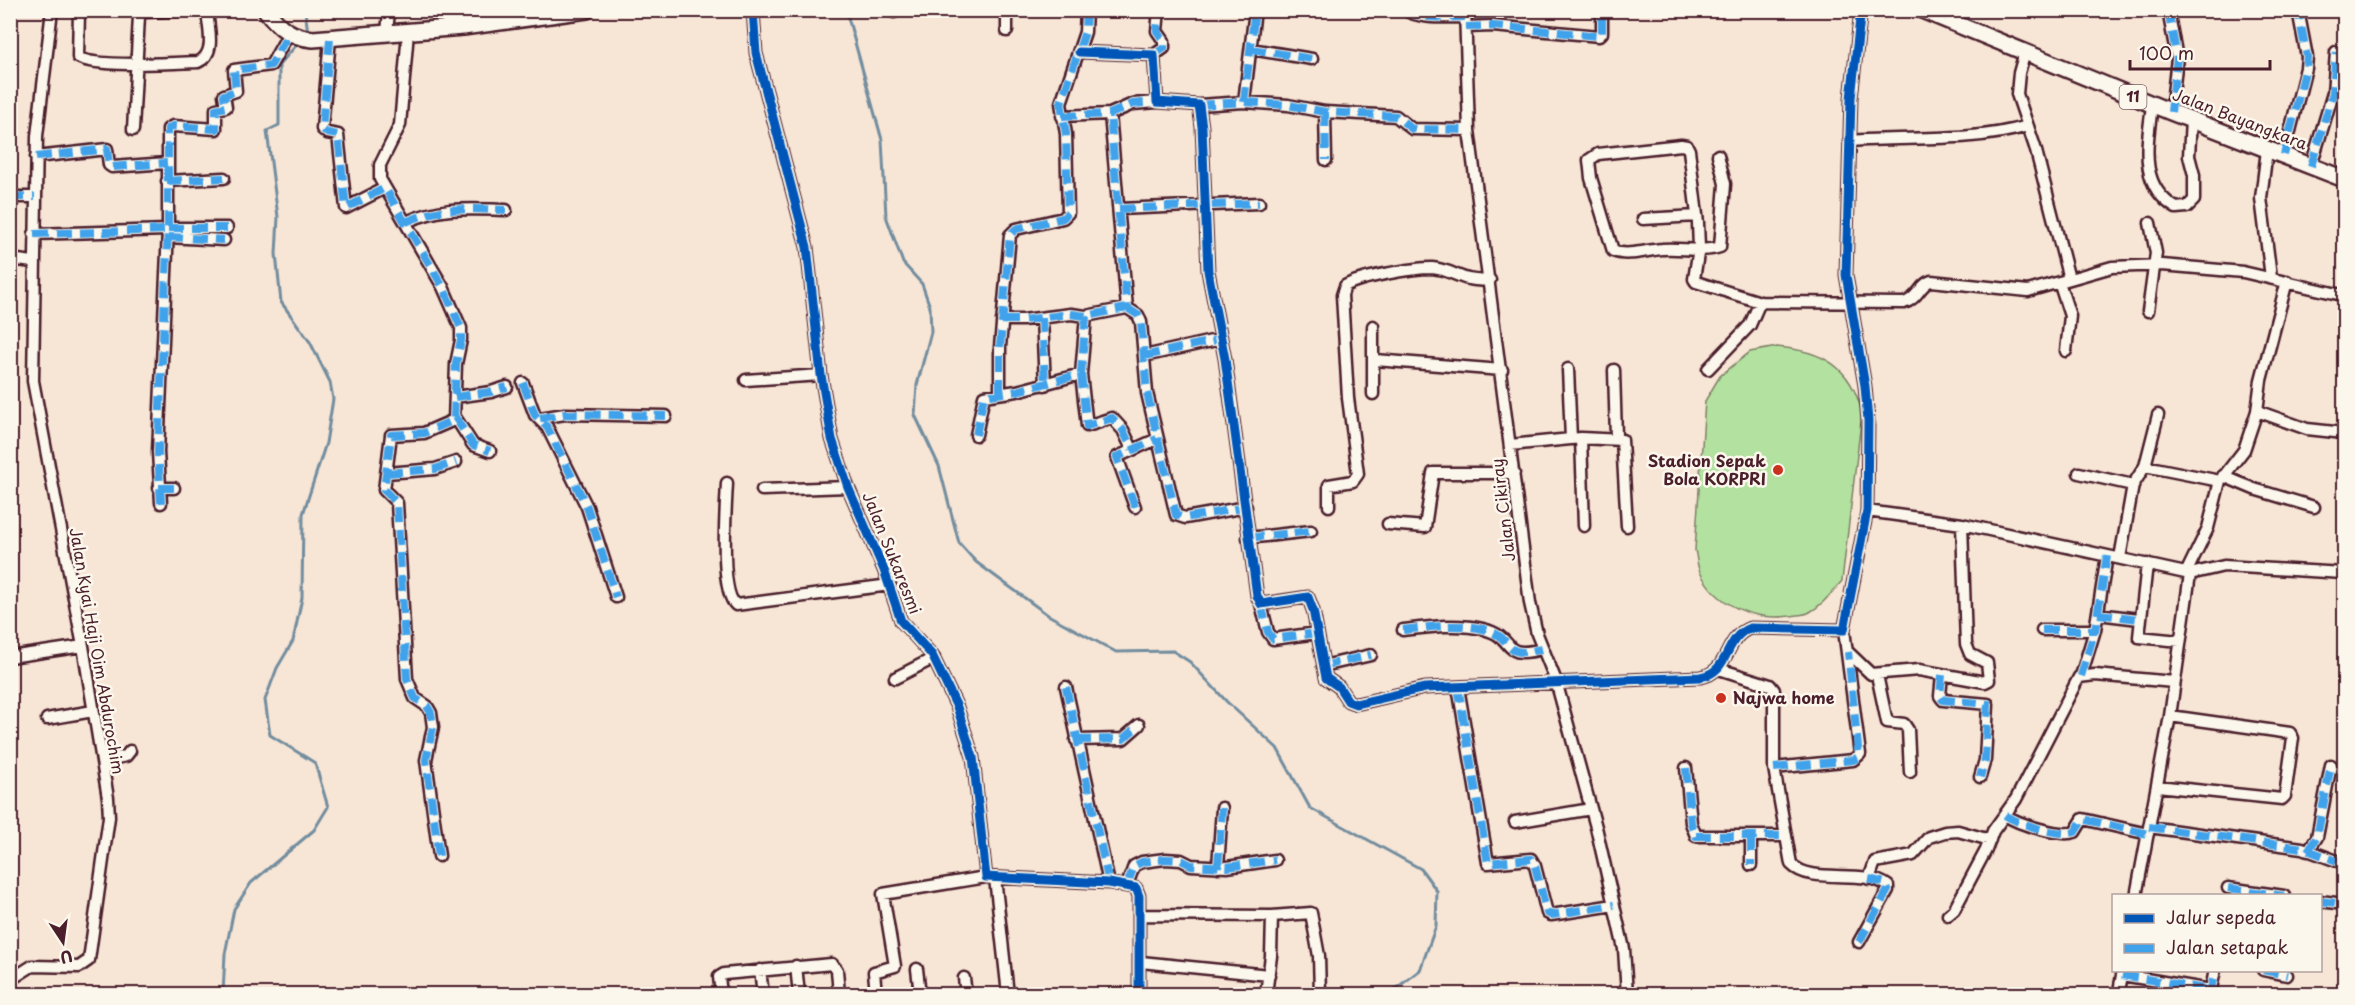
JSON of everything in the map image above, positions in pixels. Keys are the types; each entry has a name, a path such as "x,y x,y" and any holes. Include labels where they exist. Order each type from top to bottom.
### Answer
{"highway":[{"path":"266,10 281,29 293,35 313,39 408,32 587,10"},
{"name":"Jalan Bayangkara","path":"1923,10 1943,15 2152,105 2344,178"}],"street":[{"name":"Jalan Kyai Haji Oim Abdurochim","path":"10,980 32,966 78,967 89,960 108,829 108,798 83,646 33,381 36,157 38,121 52,10"},
{"path":"133,130 139,16 144,12 193,10"},
{"path":"79,11 78,57 88,61 138,63 198,62 205,59 210,48 207,10"},
{"path":"387,34 389,10"},
{"name":"Jalan Sukaresmi","path":"753,10 756,54 807,247 821,375 832,439 848,487 890,585 901,621 934,658 957,707 971,747 1008,994"},
{"path":"1007,10 1007,31"},
{"path":"1000,393 1002,320 1010,235 1016,229 1063,218 1068,213 1066,134 1061,103 1087,25 1086,10"},
{"path":"1079,52 1154,55 1164,48 1164,41 1157,31 1159,10"},
{"path":"1244,102 1255,10"},
{"path":"1405,10 1420,15 1466,18 1493,26 1599,36 1602,33 1602,10"},
{"path":"1774,768 1853,760 1858,757 1844,630 1867,511 1868,421 1865,386 1848,300 1846,247 1849,141 1861,10"},
{"path":"2168,10 2177,58 2171,112"},
{"path":"2284,155 2306,68 2307,57 2298,10"},
{"name":"Jalan Cikiray","path":"1466,18 1469,130 1502,370 1530,603 1542,649 1556,681 1591,809 1626,958 1627,994"},
{"path":"408,32 400,125 380,165 380,179 443,287 461,328 456,364 455,417 473,445 489,451"},
{"path":"161,503 158,452 168,232 166,163 168,129 173,126 216,129 216,109 226,107 224,95 236,91 234,70 271,65 293,35"},
{"path":"330,39 322,129 327,133 338,135 346,208 385,188"},
{"path":"1251,49 1312,59"},
{"path":"2025,52 2017,85 2064,280 2070,316 2066,351"},
{"path":"2311,166 2330,107 2336,52"},
{"path":"1154,55 1157,102"},
{"path":"1062,116 1110,114 1133,104 1157,102 1199,105 1244,102 1325,112 1396,116 1412,129 1469,130"},
{"path":"1199,105 1208,271 1221,339 1257,596 1268,632 1273,639 1317,633"},
{"path":"2152,105 2148,172 2161,193 2176,208 2187,207 2194,200 2194,175 2189,156 2191,120"},
{"path":"1325,112 1326,160"},
{"path":"1110,114 1127,308"},
{"path":"1849,141 1880,138 1947,140 2028,126"},
{"path":"1718,155 1725,184 1722,244 1717,249 1699,248 1624,253 1613,251 1591,178 1589,160 1598,154 1687,146 1697,216 1699,248 1693,272 1696,282 1760,302 1848,300 1904,303 1916,298 1928,281 2019,292 2112,267 2156,265 2271,277 2342,295"},
{"path":"36,157 107,149 109,165 112,167 166,163"},
{"path":"2267,150 2261,198 2271,277"},
{"path":"167,181 224,178"},
{"path":"10,197 35,197"},
{"path":"1119,209 1258,204"},
{"path":"406,222 445,209 506,210"},
{"path":"1642,219 1697,216"},
{"path":"2148,311 2156,265 2155,241 2150,223"},
{"path":"34,234 168,232 227,228"},
{"path":"168,232 224,240"},
{"path":"10,259 33,262"},
{"path":"1329,506 1329,485 1353,481 1358,474 1348,398 1342,295 1345,286 1389,274 1431,268 1448,271 1466,280 1490,280"},
{"path":"2136,894 2170,716 2188,573 2208,528 2221,479 2244,450 2257,411 2261,380 2287,281"},
{"path":"1708,369 1750,325 1760,302"},
{"path":"1002,320 1071,314 1086,316 1127,308 1137,313 1140,319 1147,393 1171,498 1179,517 1245,507"},
{"path":"1086,316 1081,374 1087,426 1112,418 1123,430 1132,449"},
{"path":"1042,318 1045,385"},
{"path":"1373,326 1375,360 1373,394"},
{"path":"1144,356 1221,339"},
{"path":"1375,360 1502,370"},
{"path":"1568,369 1584,526"},
{"path":"1614,370 1616,437"},
{"path":"976,435 982,397 1045,385 1081,374"},
{"path":"746,380 821,375"},
{"path":"523,383 532,408 540,418 588,507 616,597"},
{"path":"455,397 491,392 507,387"},
{"path":"2257,411 2307,429 2344,433"},
{"path":"540,418 565,414 666,416"},
{"path":"2120,558 2133,485 2139,479 2145,466 2158,415"},
{"path":"439,856 426,760 433,727 431,713 427,706 415,698 407,680 397,503 396,499 384,492 391,435 424,434 451,423 455,417"},
{"path":"1510,446 1576,438 1616,437 1624,444 1627,526"},
{"path":"1135,507 1117,460 1119,454 1157,439"},
{"path":"387,473 435,469 456,462"},
{"path":"2145,466 2221,479 2314,507"},
{"path":"1389,524 1425,527 1433,473 1514,473"},
{"path":"2079,473 2133,485"},
{"path":"727,483 724,537 728,590 730,599 736,605 890,585"},
{"path":"762,490 848,487"},
{"path":"159,488 174,488"},
{"path":"1867,511 1962,524 2188,573 2224,566 2344,573"},
{"path":"1848,652 1865,671 1877,675 1919,670 1985,682 1990,678 1987,663 1970,654 1966,644 1962,524"},
{"path":"1248,538 1311,531"},
{"path":"1948,915 1954,910 2081,676 2095,630 2107,556"},
{"path":"2147,564 2139,619 2139,637 2180,641"},
{"path":"1261,604 1308,597 1327,680 1339,687 1350,703 1425,688 1700,677 1719,669 1737,636 1750,628 1844,630"},
{"path":"2098,614 2139,619"},
{"path":"1403,630 1478,628 1503,637 1512,651 1518,653 1542,649"},
{"path":"2042,630 2095,630"},
{"path":"10,657 83,646"},
{"path":"1323,666 1371,655"},
{"path":"895,678 934,658"},
{"path":"1719,669 1770,685 1774,690 1774,768 1791,864 1798,870 1885,883 1888,890 1859,942"},
{"path":"1877,675 1887,722 1904,724 1908,729 1910,772"},
{"path":"1942,675 1940,696 1943,700 1988,704 1985,760 1980,777"},
{"path":"2081,676 2174,682"},
{"path":"1066,687 1109,883"},
{"path":"1458,687 1488,863 1530,859 1535,866 1545,908 1551,915 1614,905"},
{"path":"47,718 93,711"},
{"path":"2157,786 2282,799 2285,796 2293,738 2290,733 2170,716"},
{"path":"1076,740 1123,739 1131,735 1139,725"},
{"path":"102,761 126,756 130,751"},
{"path":"2308,851 2318,837 2331,765"},
{"path":"1686,768 1694,834 1785,836"},
{"path":"1218,867 1222,808"},
{"path":"1515,822 1591,809"},
{"path":"2005,814 2023,824 2067,833 2075,832 2083,819 2148,831 2308,851 2337,861"},
{"path":"1869,879 1875,862 1913,855 1933,835 1953,831 1990,840"},
{"path":"1751,837 1751,865"},
{"path":"1127,885 1132,869 1142,862 1180,860 1189,865 1241,867 1275,860"},
{"path":"876,994 874,972 895,967 884,894 990,878 1109,883 1127,885 1138,891 1141,962 1139,994"},
{"path":"2228,888 2270,894"},
{"path":"2322,901 2344,904"},
{"path":"1139,915 1311,914 1319,956 1320,994"},
{"path":"1266,994 1272,916"},
{"path":"1141,962 1269,975"},
{"path":"721,994 720,975 796,966 834,965 839,994"},
{"path":"796,966 799,994"},
{"path":"917,969 920,994"},
{"path":"760,970 763,994"},
{"path":"2115,994 2119,991 2122,973 2211,992 2214,972"},
{"path":"2273,972 2287,975"},
{"path":"964,978 966,994"},
{"path":"2344,987 2344,994"}],"green space":[{"name":"Stadion Sepak Bola KORPRI","path":"1777,347 1808,352 1833,364 1851,383 1862,413 1842,581 1822,603 1808,613 1776,617 1738,609 1716,594 1700,572 1695,550 1705,401 1720,376 1750,352"}],"waterway":[{"path":"305,10 308,33"},
{"path":"846,10 882,140 886,216 903,263 922,284 930,307 931,332 917,385 915,415 939,466 959,543 976,562 1048,615 1116,652 1173,651 1190,662 1227,702 1277,748 1310,808 1421,869 1437,891 1436,926 1420,970 1389,994"},
{"path":"223,994 225,954 234,909 251,883 314,830 328,807 315,763 270,735 265,700 277,668 293,641 302,598 303,514 326,443 333,399 330,382 310,342 281,302 276,254 278,217 267,131 279,125 279,65 300,41"}],"marked path":[{"path":"1000,393 1000,347 1010,235 1016,229 1063,218 1068,213 1066,134 1061,103 1085,32 1086,10"},
{"path":"1154,55 1164,48 1164,41 1157,31 1159,10"},
{"path":"1244,102 1255,10"},
{"path":"1405,10 1426,17 1466,17"},
{"path":"1466,27 1493,26 1599,36 1602,33 1602,10"},
{"path":"1943,19 1944,10"},
{"path":"2168,10 2177,58 2171,112"},
{"path":"2284,155 2306,68 2307,57 2298,10"},
{"path":"161,503 158,452 168,230 168,129 173,126 216,129 216,109 226,107 224,95 236,91 234,70 271,65 289,33"},
{"path":"330,39 322,129 327,133 338,135 346,208 385,188 443,287 461,328 456,364 454,420 424,433 391,435 384,490 397,503 407,679 415,698 427,706 431,713 433,727 426,760 439,856"},
{"path":"1251,49 1312,59"},
{"path":"2311,166 2333,93 2336,52"},
{"path":"1062,116 1110,114 1133,104 1157,102"},
{"path":"1199,105 1244,102 1288,105 1325,112 1396,116 1412,129 1469,130"},
{"path":"1325,112 1326,160"},
{"path":"1002,320 1023,320 1071,314 1086,316 1127,308 1110,114"},
{"path":"36,157 107,149 109,165 112,167 167,163"},
{"path":"167,181 224,178"},
{"path":"10,197 35,197"},
{"path":"1119,209 1259,203"},
{"path":"406,222 443,211 506,210"},
{"path":"168,228 227,228"},
{"path":"34,234 168,230"},
{"path":"168,237 224,240"},
{"path":"1127,308 1138,315 1141,322 1147,393 1176,515 1185,518 1246,507"},
{"path":"976,435 984,396 1017,391 1081,374 1086,316"},
{"path":"1042,318 1045,385"},
{"path":"1144,356 1221,339"},
{"path":"1081,374 1087,426 1112,418 1123,430 1132,449"},
{"path":"523,383 535,415 547,427 587,507 616,597"},
{"path":"455,397 491,392 507,387"},
{"path":"540,418 565,414 666,416"},
{"path":"455,417 473,445 490,451"},
{"path":"1135,507 1117,457 1157,439"},
{"path":"387,473 435,469 456,462"},
{"path":"159,488 174,488"},
{"path":"1248,538 1311,531"},
{"path":"2042,630 2095,630 2107,556"},
{"path":"1261,604 1268,632 1273,639 1317,633"},
{"path":"2098,614 2139,619"},
{"path":"1403,630 1443,626 1473,627 1494,633 1513,650 1519,652 1542,649"},
{"path":"2081,676 2095,630"},
{"path":"1774,768 1853,760 1859,757 1848,652"},
{"path":"1323,666 1371,655"},
{"path":"1942,675 1940,696 1943,700 1988,704 1985,760 1980,777"},
{"path":"1066,687 1109,883"},
{"path":"1458,687 1488,863 1531,859 1535,866 1547,913 1551,915 1614,905"},
{"path":"1076,740 1123,739 1139,725"},
{"path":"2308,851 2317,837 2331,765"},
{"path":"1686,768 1691,823 1696,836 1785,836"},
{"path":"1218,867 1222,808"},
{"path":"2005,815 2029,826 2060,833 2075,832 2083,819 2148,834"},
{"path":"2149,827 2302,848 2337,861"},
{"path":"1751,837 1751,865"},
{"path":"1127,885 1134,866 1142,862 1165,859 1181,860 1191,865 1227,867 1275,860"},
{"path":"1859,942 1888,890 1885,883 1869,879"},
{"path":"2228,888 2270,894"},
{"path":"2322,901 2344,904"},
{"path":"2210,994 2215,972"},
{"path":"2273,972 2287,975"},
{"path":"2122,975 2211,990"}],"cycle path":[{"path":"753,10 756,53 807,247 821,375 832,439 848,487 884,570 901,621 932,655 957,707 973,757 986,877 1109,883 1136,888 1139,896 1139,994"},
{"path":"1079,52 1154,55 1157,102 1199,105 1202,127 1208,271 1225,359 1257,596 1261,604 1308,597 1313,610 1326,678 1339,687 1348,701 1356,704 1425,688 1700,677 1717,669 1735,639 1750,628 1844,630 1867,511 1868,421 1865,386 1846,275 1851,98 1861,10"}],"place":[{"name":"Stadion Sepak Bola KORPRI","path":"1778,470"},
{"name":"Najwa home","path":"1721,698"}]}
